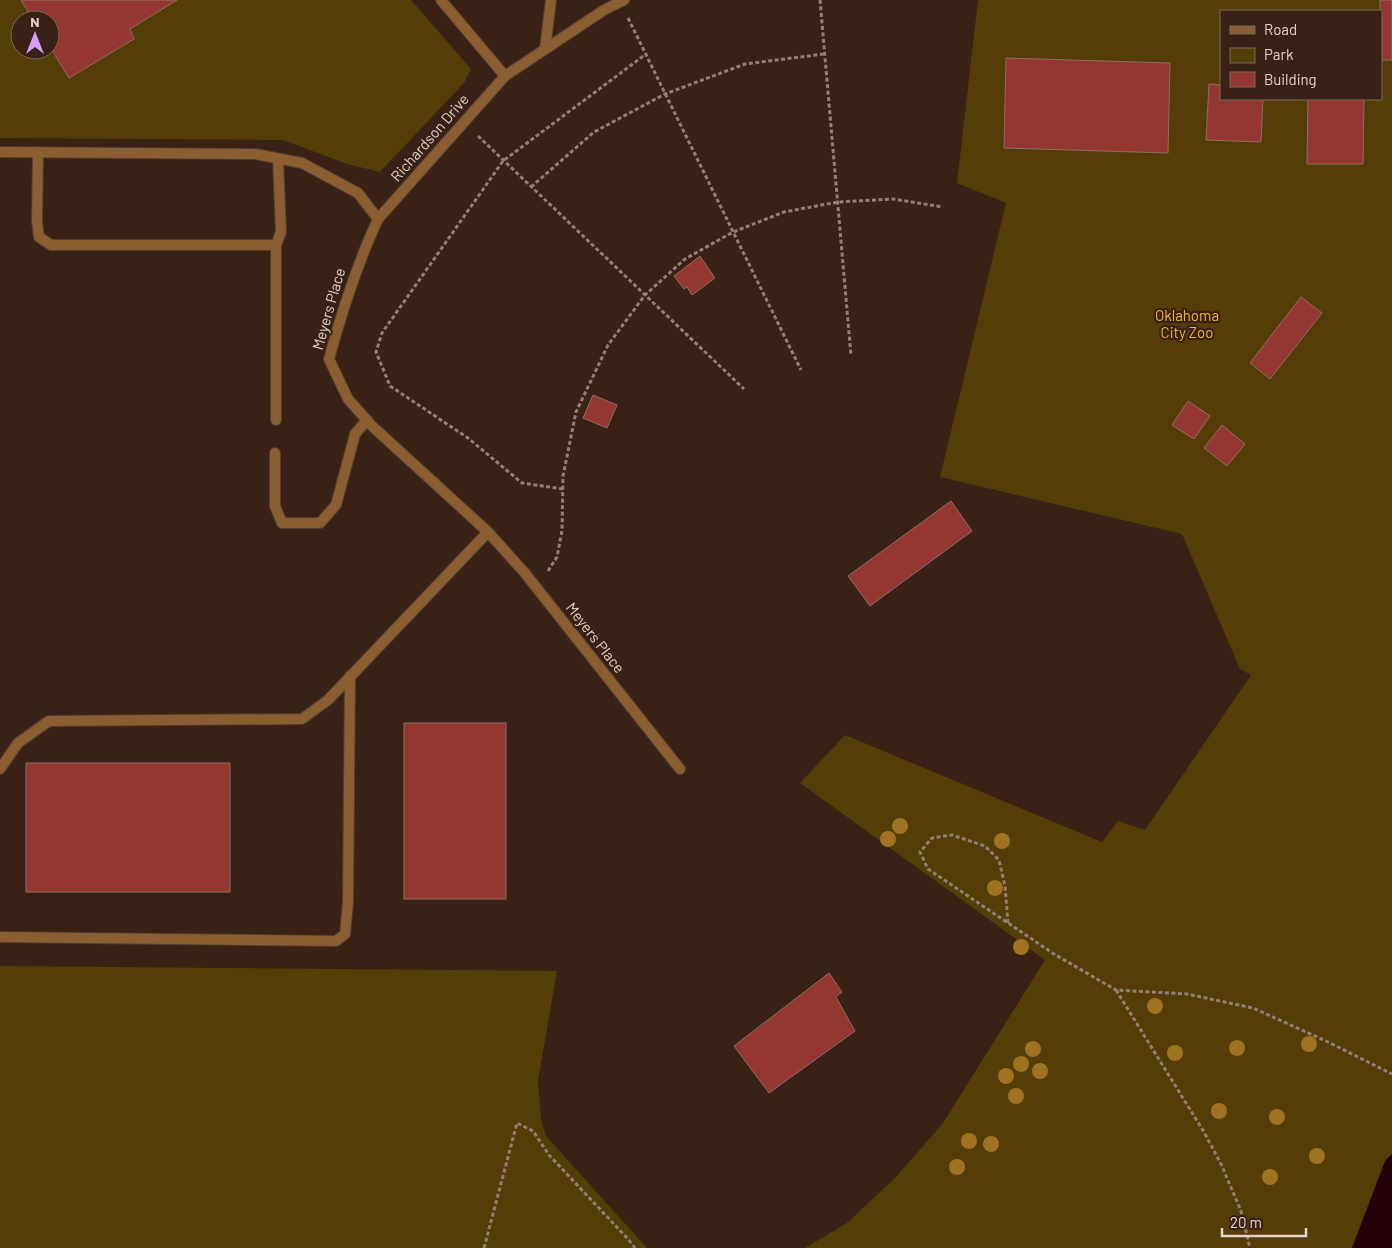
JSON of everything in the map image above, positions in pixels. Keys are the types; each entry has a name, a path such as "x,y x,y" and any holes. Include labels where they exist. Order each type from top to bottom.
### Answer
{"street":[{"path":"441,0 505,76"},
{"path":"545,49 551,0"},
{"name":"Richardson Drive","path":"378,219 505,76 604,10 622,1"},
{"path":"0,152 255,154 302,164 358,193 378,219"},
{"path":"38,152 37,222 40,237 51,245 276,245"},
{"path":"276,420 276,245 281,232 278,159"},
{"name":"Meyers Place","path":"378,219 361,255 338,324 329,360 348,399 367,420 488,532 537,588 680,769"},
{"path":"276,453 275,506 282,523 320,523 336,504 355,434 367,420"},
{"path":"0,769 18,743 49,721 302,719 328,700 488,532"},
{"path":"0,936 336,941 346,934 348,902 350,676"}],"path":[{"path":"820,0 851,356"},
{"path":"622,1 665,94 801,370"},
{"path":"563,489 522,483 468,438 390,386 376,352 382,333 503,161 646,54"},
{"path":"531,187 594,132 665,94 745,64 824,54"},
{"path":"464,123 744,389"},
{"path":"537,588 557,557 562,531 563,476 576,412 608,344 644,295 685,259 733,232 784,212 838,202 893,198 943,206"},
{"path":"1008,923 1005,886 999,860 985,846 952,835 932,838 920,852 928,869 1008,923 1054,954 1116,990 1186,994 1254,1008 1392,1074"},
{"path":"1116,990 1204,1132 1221,1164 1241,1211 1250,1248"},
{"path":"484,1248 517,1123 533,1131 548,1155 628,1238 635,1248"}],"green space":[{"path":"0,0 411,0 471,69 464,83 380,172 347,164 283,140 0,138"},
{"name":"Oklahoma City Zoo","path":"978,0 1392,0 1392,1248 805,1248 847,1223 896,1177 943,1123 1045,960 800,783 845,735 1102,842 1118,821 1145,830 1251,675 1240,669 1182,534 940,477 1006,203 957,183"},
{"path":"0,966 557,971 538,1081 541,1119 546,1136 647,1248 0,1248"}],"shaded area":[{"path":"1392,1154 1392,1248 1352,1248 1385,1161"}],"building":[{"path":"21,0 177,0 130,29 134,39 69,78 58,60 60,60 60,10 27,10"},
{"path":"1380,0 1392,0 1392,60 1382,60 1382,10 1380,10"},
{"path":"1006,58 1170,63 1168,153 1004,148"},
{"path":"1209,84 1220,85 1220,100 1263,100 1261,142 1206,140"},
{"path":"1308,100 1364,100 1363,164 1307,164"},
{"path":"700,256 715,278 692,295 687,287 684,289 674,276"},
{"path":"1301,297 1322,313 1270,379 1250,363"},
{"path":"593,395 617,405 607,428 583,418"},
{"path":"1188,401 1210,416 1194,439 1172,425"},
{"path":"1222,425 1245,444 1227,466 1204,448"},
{"path":"951,501 972,531 870,606 848,576"},
{"path":"404,723 506,723 506,899 404,899"},
{"path":"26,763 230,763 230,892 26,892"},
{"path":"829,973 842,992 836,997 855,1031 769,1093 734,1046"}]}
